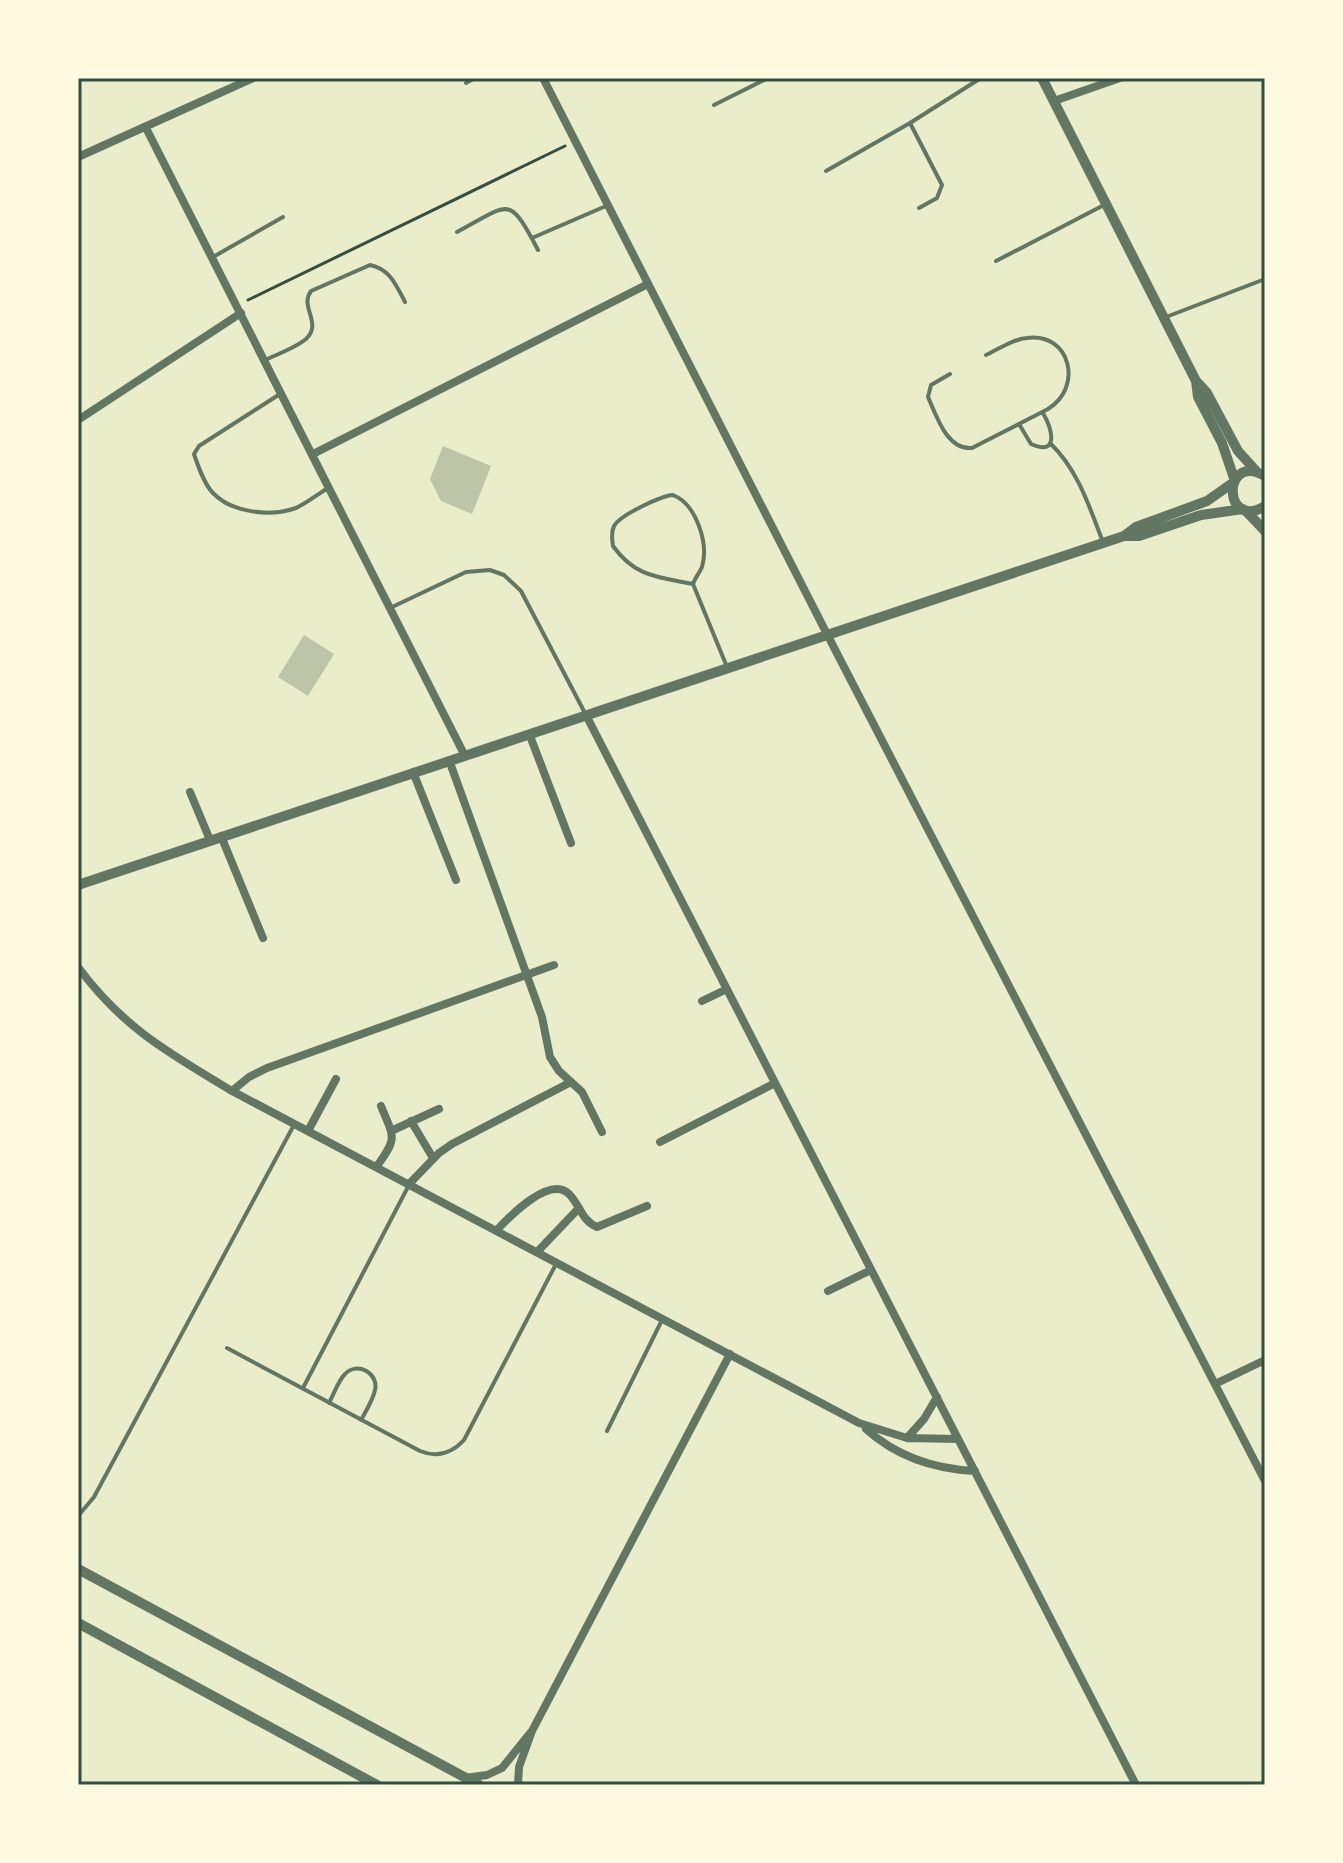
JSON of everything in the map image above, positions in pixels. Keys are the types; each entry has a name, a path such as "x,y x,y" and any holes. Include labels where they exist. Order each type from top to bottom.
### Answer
{"street":[{"path":"78,157 253,78"},
{"path":"543,78 1265,1481"},
{"path":"1042,78 1196,381 1207,393 1230,440 1262,474"},
{"path":"1054,101 1120,78"},
{"path":"146,128 464,754"},
{"path":"313,454 648,284"},
{"path":"78,420 239,309"},
{"path":"1196,381 1198,397 1222,443 1234,482 1233,498 1265,531"},
{"path":"78,885 1124,536 1136,527 1207,501 1246,472 1262,474"},
{"path":"1124,536 1139,536 1201,515 1256,511 1265,506"},
{"path":"587,717 1136,1785"},
{"path":"530,736 571,843"},
{"path":"449,760 542,1017 550,1057 559,1071 582,1092 602,1132"},
{"path":"413,772 456,880"},
{"path":"190,792 216,838 263,938"},
{"path":"232,1091 267,1068 554,965"},
{"path":"78,967 107,1004 138,1032 232,1091 309,1129 859,1423 907,1438 958,1439"},
{"path":"702,1001 727,989"},
{"path":"309,1129 336,1079"},
{"path":"410,1183 433,1158 452,1144 571,1082"},
{"path":"660,1142 775,1083"},
{"path":"377,1166 393,1142 381,1106"},
{"path":"391,1131 439,1109"},
{"path":"411,1121 433,1158"},
{"path":"497,1230 530,1200 551,1189 565,1191 589,1223 597,1227 647,1206"},
{"path":"538,1251 579,1208"},
{"path":"828,1291 871,1270"},
{"path":"518,1785 519,1767 532,1731 730,1354"},
{"path":"1215,1384 1265,1360"},
{"path":"907,1438 924,1419 937,1397"},
{"path":"859,1423 881,1441 906,1455 946,1468 975,1471"},
{"path":"78,1569 479,1785"},
{"path":"78,1623 377,1785"},
{"path":"465,1778 487,1775 502,1768 532,1731"}],"lane":[{"path":"466,83 475,78"},
{"path":"714,105 768,78"},
{"path":"826,171 981,78"},
{"path":"910,123 942,185 937,198 919,208"},
{"path":"996,261 1106,203"},
{"path":"532,238 608,205"},
{"path":"457,232 501,209 511,209 518,214 538,250"},
{"path":"213,257 283,217"},
{"path":"265,360 303,341 310,334 312,315 306,304 311,291 370,265 380,267 390,275 405,302"},
{"path":"1164,318 1265,279"},
{"path":"950,374 931,385 928,393 948,436 956,445 972,448 1043,412 1062,398 1069,382 1068,365 1059,349 1044,339 1026,338 986,355"},
{"path":"282,393 199,446 194,454 197,463 212,492 224,501 267,514 296,508 330,487"},
{"path":"1019,424 1031,444 1041,448 1050,443 1053,432 1043,412"},
{"path":"1050,443 1067,461 1079,482 1103,543"},
{"path":"664,496 683,499 703,539 702,567 693,584 644,574 631,567 613,546 614,527 620,520 664,496"},
{"path":"390,608 466,572 490,570 504,575 521,591 587,717"},
{"path":"693,584 728,669"},
{"path":"78,1516 94,1497 295,1122"},
{"path":"303,1388 410,1183"},
{"path":"227,1348 427,1454 444,1454 458,1446 557,1262"},
{"path":"607,1431 664,1318"},
{"path":"329,1403 345,1373 355,1368 366,1370 374,1378 375,1390 361,1420"}],"path":[{"path":"239,309 575,141"}],"building":[{"path":"443,446 491,466 472,514 441,501 430,479"},
{"path":"304,635 334,654 308,696 278,677"}]}
